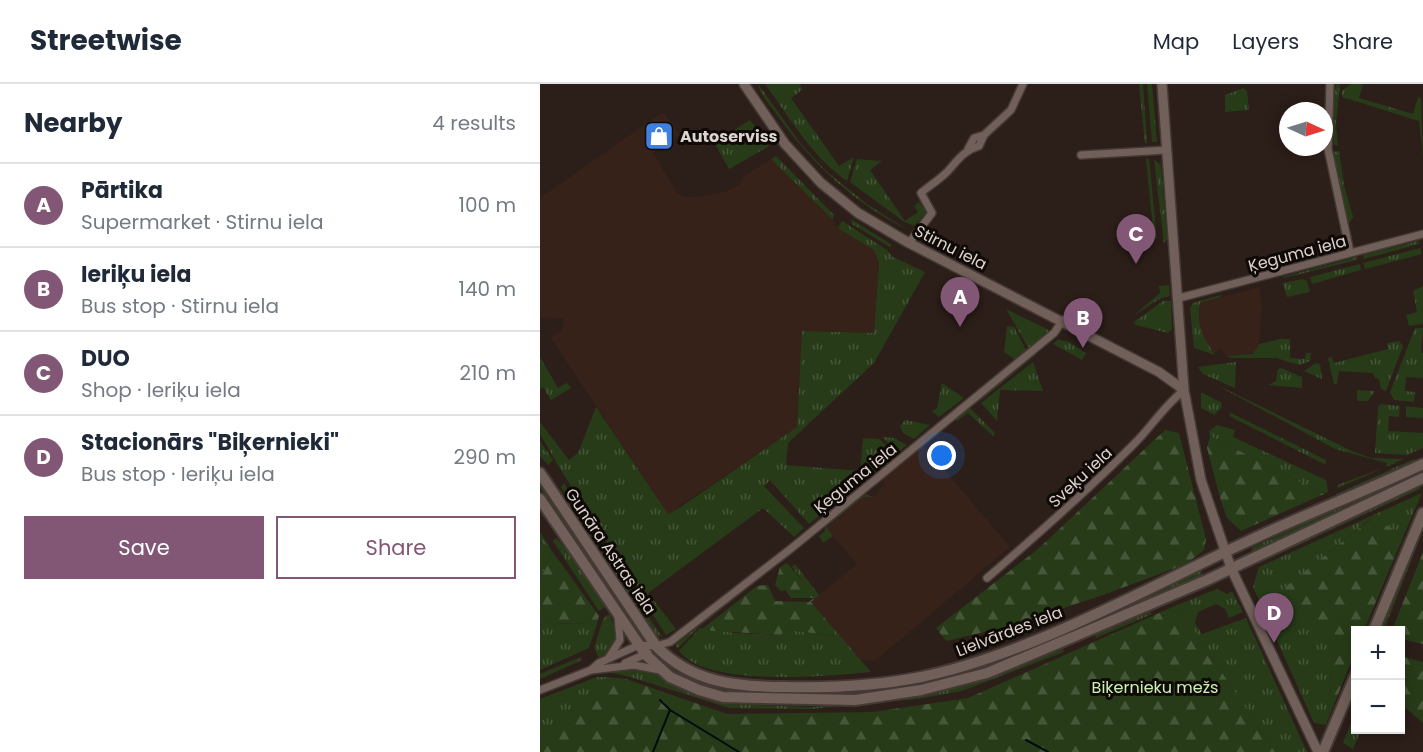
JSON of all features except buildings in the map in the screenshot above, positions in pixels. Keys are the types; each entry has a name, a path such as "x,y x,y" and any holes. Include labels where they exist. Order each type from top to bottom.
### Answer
{"main road":[{"name":"Lielvārdes iela","path":"656,646 672,661 688,671 710,681 734,684 831,688 922,676 971,663 1032,641 1423,464"},
{"name":"Gunāra Astras iela","path":"540,473 656,646"},
{"name":"Lielvārdes iela","path":"646,655 660,670 699,690 723,698 855,700 921,690 987,672 1207,580 1423,478"},
{"name":"Gunāra Astras iela","path":"540,499 646,655"},
{"path":"1376,626 1423,513"},
{"path":"590,574 602,565"},
{"path":"1323,752 1353,680"}],"street":[{"name":"Stirnu iela","path":"744,84 784,144 821,183 858,213 909,243 1063,320 1159,372 1184,390"},
{"path":"909,243 932,213 921,193 968,149 974,138 984,135 1011,110 1023,84"},
{"path":"1162,84 1184,390 1202,480 1231,567 1318,752"},
{"path":"1330,84 1328,149 1350,252"},
{"path":"1081,155 1167,150"},
{"name":"Ķeguma iela","path":"1179,298 1423,234"},
{"name":"Ķeguma iela","path":"646,655 656,646 670,642 793,547 1054,333 1063,320"},
{"name":"Sveķu iela","path":"987,578 1050,524 1137,442 1167,403 1184,390"},
{"name":"Gunāra Astras iela","path":"608,660 620,640 618,615"},
{"name":"Lielvārdes iela","path":"540,690 591,670 639,645 656,646"},
{"path":"618,666 646,655"},
{"name":"Lielvārdes iela","path":"591,670 618,666 644,666 660,670"}],"shaded area":[{"path":"663,112 680,135 653,153 677,193 684,197 699,197 727,191 738,186 744,176 771,159 833,220 834,225 874,250 879,265 874,333 802,331 797,427 668,514 551,338 562,330 563,319 540,317 540,198"},
{"path":"1259,287 1262,304 1259,344 1254,353 1226,356 1220,348 1214,354 1203,336 1197,317 1200,303"},
{"path":"924,446 1010,547 875,661 859,660 811,602 857,564 826,528 863,496 875,496 885,484 883,479"}],"green space":[{"path":"758,84 801,144 825,170 867,204 908,230 870,208 835,181 790,133 763,96"},
{"path":"765,84 800,84 802,90 791,98 839,166 854,157 847,181 812,149"},
{"path":"1139,84 1143,84 1147,143 1145,144"},
{"path":"1147,84 1152,84 1157,142 1152,142"},
{"path":"1336,84 1340,84 1336,124 1338,146 1334,145 1333,112"},
{"path":"1351,84 1363,84 1359,98 1413,114 1418,97 1421,98 1423,156 1419,121 1342,97 1342,91"},
{"path":"1244,88 1247,91 1249,110 1225,112 1225,95"},
{"path":"750,120 769,146 729,169 710,135 734,130"},
{"path":"1339,151 1344,185 1353,217 1348,225 1333,152"},
{"path":"776,156 834,215 833,220 771,159"},
{"path":"1146,158 1149,159 1157,239 1154,239"},
{"path":"857,159 882,161 870,170 905,221 918,212 914,206 919,202 927,212 914,226 903,221 850,182"},
{"path":"1154,159 1161,165 1167,239 1164,244"},
{"path":"851,219 892,245 890,247 852,224"},
{"path":"842,221 887,250 893,257 925,272 874,363 788,443 786,465 860,471 863,438 879,439 895,454 809,524 770,480 764,486 804,528 794,537 763,508 648,593 676,629 666,635 559,467 540,434 540,422 569,460 578,453 596,407 668,514 682,506 797,427 802,331 874,333 879,264 874,250 838,228"},
{"path":"1419,241 1419,244 1364,259 1363,255"},
{"path":"1420,248 1422,254 1365,269 1363,263"},
{"path":"1357,257 1357,260 1283,277"},
{"path":"1360,264 1361,270 1312,284 1310,277"},
{"path":"1303,279 1307,281 1310,292 1287,297 1283,283"},
{"path":"1169,285 1170,296 1161,298 1133,316 1160,293 1159,286"},
{"path":"1423,286 1423,324 1409,326 1406,315 1417,312 1413,291"},
{"path":"1221,295 1221,297 1200,303 1199,310 1202,330 1215,355 1194,348 1190,308 1193,303"},
{"path":"1163,301 1171,301 1172,329 1168,333 1135,325 1134,322"},
{"path":"1006,309 1049,330 1048,332 1029,349"},
{"path":"1007,326 1014,327 1026,350 1016,360 1004,352"},
{"path":"1415,328 1423,328 1421,353 1423,353 1423,378 1406,377 1405,391 1415,392 1414,402 1394,400 1390,392"},
{"path":"1290,339 1290,358 1305,359 1306,353 1311,353 1310,361 1299,365 1276,358 1226,356 1253,354 1259,344"},
{"path":"1058,340 1067,341 1086,353 1082,360 1053,344"},
{"path":"1399,341 1403,346 1386,391 1381,389 1379,379 1375,378 1373,373 1339,371 1337,384 1334,384 1328,358 1332,357 1334,363 1388,349 1387,343"},
{"path":"1035,353 1038,353 979,400"},
{"path":"540,357 558,388 567,383 571,388 551,400 543,387 540,389"},
{"path":"1033,362 1043,391 1000,390 997,421 981,403"},
{"path":"1236,362 1235,388 1203,374 1198,367"},
{"path":"1316,363 1320,364 1322,379 1304,371"},
{"path":"1281,368 1302,377 1302,388 1268,385 1276,381 1278,369"},
{"path":"942,383 964,398 939,417 932,411 937,408"},
{"path":"1213,383 1352,451 1371,458 1404,459 1386,467 1387,463 1335,449"},
{"path":"1357,390 1375,391 1368,401 1357,401"},
{"path":"1201,392 1222,403 1221,408 1214,415 1201,408"},
{"path":"1381,404 1400,406 1399,417 1389,416 1388,431 1423,433 1423,448 1407,455 1375,453 1378,407"},
{"path":"1406,406 1423,408 1423,418 1406,417"},
{"path":"970,408 995,433 993,436 968,413 957,421 956,419"},
{"path":"1231,413 1326,460 1326,463 1229,416"},
{"path":"905,420 930,425 914,439 903,433 900,426"},
{"path":"1217,425 1235,430 1233,437 1326,480 1328,492 1324,494 1210,436 1209,431"},
{"path":"1165,430 1179,433 1206,539 1204,550 1186,564 1103,595 1006,627 946,641 936,628 1038,549"},
{"path":"1210,436 1324,494 1241,531 1227,518 1221,501 1207,448"},
{"path":"882,437 894,438 907,445 897,453"},
{"path":"540,441 553,460 548,465 540,456"},
{"path":"1414,459 1415,462 1336,497 1336,494"},
{"path":"1385,467 1338,488 1337,485"},
{"path":"1418,471 1420,476 1253,553 1251,548"},
{"path":"540,482 593,561 590,563 540,488"},
{"path":"564,483 602,546 594,544 561,487"},
{"path":"1419,486 1420,489 1257,564 1256,561"},
{"path":"1422,493 1404,535 1371,518 1285,588 1333,651 1329,717 1326,725 1314,723 1253,587 1259,567"},
{"path":"867,494 872,497 863,497 826,527 833,536 823,543 819,536 825,531 825,526 863,495"},
{"path":"1372,518 1404,535 1366,626 1351,626 1351,662 1329,717 1333,651 1284,588"},
{"path":"1423,531 1386,626 1383,626"},
{"path":"540,532 552,551 540,580"},
{"path":"556,538 573,556 605,607 599,611 553,541"},
{"path":"552,551 599,616 597,624 540,623 540,580"},
{"path":"793,552 700,626 678,648 675,645"},
{"path":"1423,552 1423,644 1405,640 1405,626 1394,626"},
{"path":"606,553 634,597 631,598 606,561"},
{"path":"787,563 816,597 811,602 834,629 835,636 789,630 780,635 701,630 757,586 768,585 775,601 809,602 814,598 791,598 785,590 781,591 775,585 780,567"},
{"path":"795,564 819,595 811,602 815,597 792,567"},
{"path":"1201,570 1202,575 1034,650 947,679 902,689 838,696 727,692 683,679 653,657 658,654 690,675 727,688 768,693 854,688 975,667 999,660"},
{"path":"1217,589 1227,594 1232,591 1243,612 1229,618 1225,609 1216,604 1198,612 1195,623 1202,634 1246,618 1307,752 1275,752 1177,605"},
{"path":"637,600 663,638 654,633 634,602"},
{"name":"Biķernieku mežs","path":"1177,605 1275,752 540,752 540,743 551,735 607,677 626,679 727,714 873,712 968,698"},
{"path":"1150,612 1152,614 1096,638 1095,635"},
{"path":"609,614 615,627 616,639 611,649 599,658 594,648 603,619"},
{"path":"540,623 597,624 589,648 540,670"},
{"path":"700,628 735,633 780,635 788,630 834,636 834,629 871,672 827,676 769,677 715,670 694,663 679,651"},
{"path":"1063,649 1064,652 962,691 917,699 811,709 729,708 627,676 607,672 633,667 649,670 706,699 727,704 811,707 872,703 960,687"},
{"path":"581,657 582,660 540,679 540,674"},
{"path":"1405,657 1423,662 1423,723 1405,707"},
{"path":"597,677 607,677 553,735 540,743 540,699"},
{"path":"1351,723 1351,734 1359,734 1353,749 1343,743"}],"waterway":[{"path":"660,700 670,710 739,752"},
{"path":"653,752 670,710"},
{"path":"1026,740 1048,752"}],"place":[{"name":"Autoserviss","path":"659,136"},
{"name":"DUO","path":"1136,264"},
{"name":"Pārtika","path":"960,327"},
{"name":"Ieriķu iela","path":"1083,348"},
{"name":"Stacionārs \"Biķernieki\"","path":"1274,643"}]}
